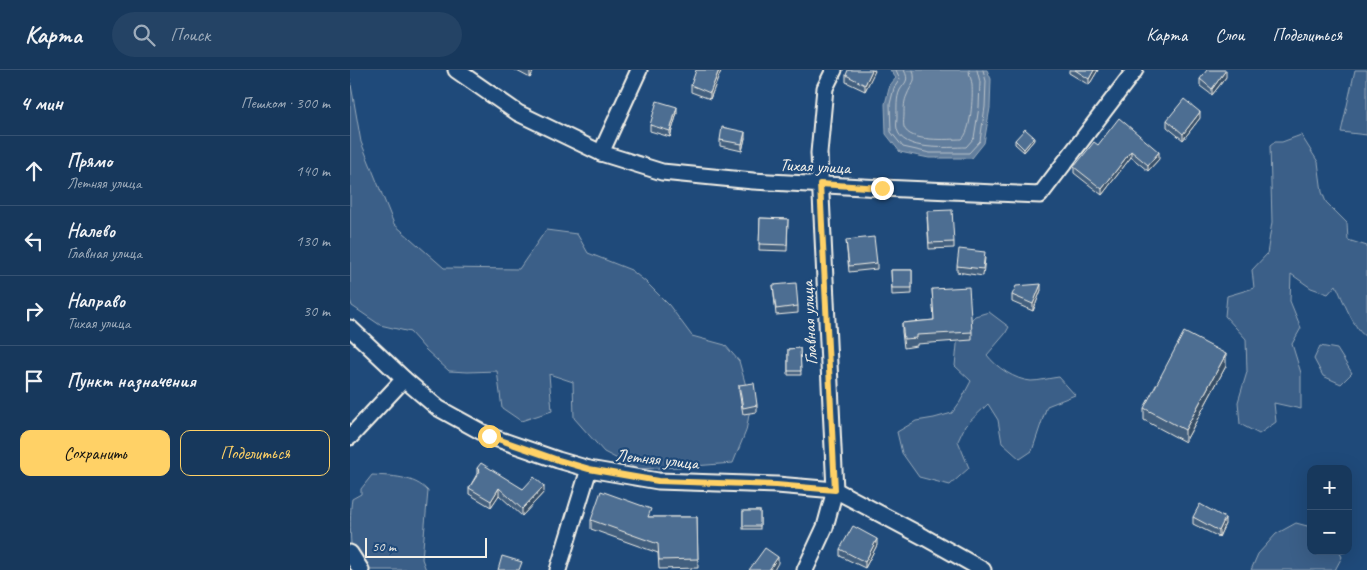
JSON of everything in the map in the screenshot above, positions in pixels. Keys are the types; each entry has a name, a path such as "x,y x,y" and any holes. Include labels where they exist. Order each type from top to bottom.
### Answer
{"street":[{"name":"Тихая улица","path":"456,70 518,113 601,153 662,172 753,181 1040,195 1135,70"},
{"path":"601,153 639,70"},
{"name":"Главная улица","path":"805,570 826,527 835,490 819,153 825,88 834,70"},
{"name":"Летняя улица","path":"350,328 438,408 489,436 589,469 658,481 776,485 835,490 924,536 983,570"},
{"path":"350,437 404,379"},
{"path":"558,570 589,469"},
{"path":"350,553 361,570"}],"shaded area":[{"path":"1355,70 1367,70 1367,135 1341,132"},
{"path":"350,79 361,142 394,224 444,268 519,269 546,230 577,234 588,253 631,270 646,282 669,305 692,336 725,345 739,361 751,404 746,431 733,463 637,469 604,452 574,418 573,382 549,374 552,411 521,421 502,408 497,371 449,371 410,332 380,325 352,306 350,300"},
{"path":"1301,135 1318,162 1322,192 1326,202 1347,223 1348,240 1367,246 1367,337 1358,329 1336,285 1328,294 1311,288 1291,274 1290,301 1301,328 1292,344 1301,373 1301,409 1274,403 1276,422 1259,434 1240,424 1238,402 1247,372 1246,339 1225,316 1227,296 1254,288 1252,270 1267,254 1272,222 1270,146 1275,142 1282,142"},
{"path":"989,312 1009,327 987,355 995,364 1006,372 1025,380 1034,381 1059,377 1075,395 1047,406 1032,451 1020,459 1002,443 998,420 988,404 965,426 958,441 969,468 950,485 919,477 902,453 897,432 916,421 952,413 971,381 955,366 958,334 975,316"},
{"path":"1320,346 1337,349 1352,373 1341,384 1323,376 1314,359"},
{"path":"372,475 416,482 428,491 422,559 426,570 370,570 354,551 351,544 352,499 361,494 361,489"},
{"path":"1296,523 1307,526 1307,555 1341,555 1342,557 1335,570 1251,570 1258,554 1276,534"}],"water":[{"path":"890,70 987,70 991,79 990,108 984,143 972,158 929,158 900,152 886,134 885,104 890,85 896,78"}],"building":[{"path":"696,70 719,70 710,93 691,85"},
{"path":"848,70 872,70 865,85 846,75"},
{"path":"1075,70 1094,70 1089,79"},
{"path":"1207,70 1226,70 1212,89 1200,79"},
{"path":"1184,99 1200,112 1183,134 1167,120"},
{"path":"657,101 677,107 670,131 650,125"},
{"path":"1119,118 1159,152 1148,165 1131,151 1102,189 1074,167 1094,142 1098,145"},
{"path":"722,127 745,132 742,144 720,140"},
{"path":"1025,129 1034,137 1024,149 1015,140"},
{"path":"952,210 954,242 929,243 927,211"},
{"path":"760,218 788,219 787,245 759,244"},
{"path":"874,237 877,263 849,266 846,240"},
{"path":"959,249 985,252 983,269 957,266"},
{"path":"891,270 912,270 912,288 892,288"},
{"path":"796,283 798,306 776,309 773,285"},
{"path":"1041,284 1033,304 1012,295 1016,286"},
{"path":"969,287 972,332 917,335 917,338 904,339 902,323 934,320 932,289"},
{"path":"1184,332 1226,354 1185,430 1144,408"},
{"path":"800,348 801,371 788,371 788,349"},
{"path":"754,383 757,405 743,408 739,385"},
{"path":"481,463 523,489 534,477 544,486 522,509 499,488 491,501 469,488 480,471 477,468"},
{"path":"601,491 651,509 648,517 697,517 698,559 659,560 658,544 591,520"},
{"path":"1200,504 1225,518 1219,531 1193,517"},
{"path":"743,511 760,511 760,526 743,526"},
{"path":"853,526 877,539 865,562 840,549"},
{"path":"765,548 778,557 769,570 749,570"},
{"path":"502,556 522,562 519,570 498,570"}],"route":[{"path":"489,436 589,469 658,481 776,485 835,490 820,184 882,188"}]}
